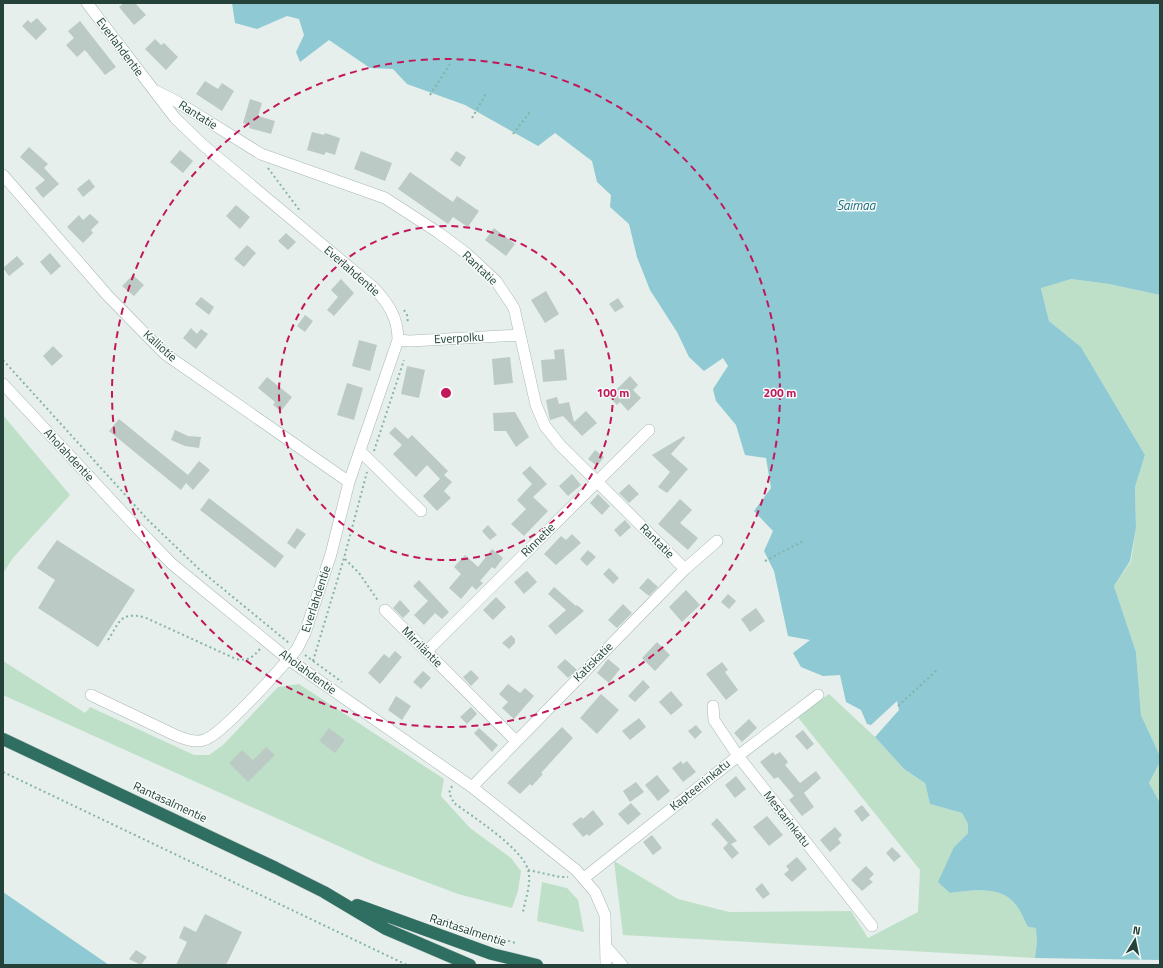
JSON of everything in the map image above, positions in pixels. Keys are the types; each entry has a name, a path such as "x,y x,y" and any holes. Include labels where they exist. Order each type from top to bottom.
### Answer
{"highway":[{"name":"Rantasalmentie","path":"3,739 324,892 492,954 537,965"},
{"name":"Rantasalmentie","path":"324,892 386,929 470,965"}],"street":[{"name":"Everlahdentie","path":"87,3 175,118 203,146 373,287 387,301 394,313 398,327 398,340 349,482 330,554 306,633 288,659 220,731 203,741 189,740 177,736 91,696"},
{"name":"Rantatie","path":"152,89 174,100 261,154 385,198 439,233 496,280 514,308 536,405 545,426 560,445 685,569"},
{"name":"Kalliotie","path":"3,175 108,296 166,354 349,482"},
{"name":"Everpolku","path":"398,340 410,341 520,335"},
{"name":"Aholahdentie","path":"3,384 172,564 288,659 472,787 580,874 595,892 605,916 607,948 606,965"},
{"name":"Rinnetie","path":"427,651 650,430"},
{"path":"360,451 420,511"},
{"name":"Katiskatie","path":"472,787 685,569 717,541"},
{"name":"Mirriläntie","path":"385,610 516,741"},
{"name":"Kapteeninkatu","path":"580,874 818,695"},
{"name":"Mestarinkatu","path":"713,706 714,720 738,756 872,926"},
{"path":"607,948 622,965"}],"path":[{"path":"430,96 450,64"},
{"path":"472,118 487,92"},
{"path":"513,134 530,112"},
{"path":"261,154 266,165 301,212"},
{"path":"313,661 344,558 362,486 410,341 407,315 403,309"},
{"path":"3,360 148,520 200,570 275,632 344,684"},
{"path":"765,561 805,540"},
{"path":"330,554 344,558 360,573 385,610"},
{"path":"108,640 124,617 131,614 144,617 236,659 245,661 253,658 275,632"},
{"path":"898,706 937,670"},
{"path":"3,772 407,965"},
{"path":"458,777 449,793 454,803 514,848 528,870 527,890 523,912"},
{"path":"528,870 567,878 580,874"},
{"path":"436,922 444,919 515,944"}],"green space":[{"path":"1071,279 1109,284 1160,295 1160,756 1141,715 1136,652 1114,586 1131,561 1136,528 1135,487 1145,455 1081,347 1049,321 1041,287"},
{"path":"3,415 70,495 13,558 3,573"},
{"path":"3,661 85,713 90,707 194,755 209,755 223,745 278,687 299,684 444,779 441,796 470,828 511,858 521,871 518,891 512,908 458,894 376,863 3,695"},
{"path":"829,694 875,737 904,769 925,783 930,804 962,813 968,824 968,833 954,847 950,893 986,890 1003,894 1010,899 1018,907 1028,927 1037,928 1035,958 623,935 614,861 678,899 729,912 851,911 868,938 918,912 920,870 797,716"},
{"path":"1160,762 1160,803 1149,783"},
{"path":"542,882 567,888 578,900 584,932 537,921"}],"water":[{"name":"Saimaa","path":"232,3 1160,3 1160,295 1109,284 1071,279 1041,288 1049,321 1081,347 1145,455 1135,487 1136,528 1130,561 1114,586 1136,652 1141,715 1160,756 1160,762 1149,783 1160,803 1160,960 1035,958 1037,941 1036,928 1028,927 1018,907 1010,899 1003,894 986,890 950,893 938,882 954,847 968,833 968,824 962,813 930,804 925,783 904,769 875,737 899,710 897,701 871,725 867,724 861,710 846,702 840,675 823,676 801,667 793,653 810,640 788,636 774,571 764,551 773,531 754,511 771,488 766,458 745,455 736,425 716,401 713,389 728,366 723,358 704,371 689,357 677,332 650,290 637,257 629,224 610,207 611,195 597,182 592,161 555,133 538,146 465,105 407,84 393,69 370,68 329,40 300,62 296,52 304,35 299,19 287,16 257,29 235,23"},
{"path":"3,892 109,965 3,965"}],"building":[{"path":"124,3 135,3 146,15 134,25 119,7"},
{"path":"37,18 47,29 36,40 22,26 28,20 31,23"},
{"path":"80,21 116,67 105,75 85,50 77,57 66,45 74,38 68,31"},
{"path":"155,39 161,45 164,43 178,57 166,70 145,49"},
{"path":"205,81 218,89 222,83 234,91 222,111 196,94"},
{"path":"250,99 262,103 258,116 275,121 271,134 249,128 250,125 243,123"},
{"path":"312,132 324,135 325,133 340,138 335,155 326,152 324,155 307,150"},
{"path":"29,147 48,164 44,168 59,184 43,198 35,188 45,180 20,157"},
{"path":"180,150 193,161 183,173 170,162"},
{"path":"361,151 392,163 385,181 354,169"},
{"path":"456,151 466,157 460,167 450,160"},
{"path":"410,172 453,202 457,196 479,211 468,227 453,217 448,224 398,189"},
{"path":"89,179 95,187 83,197 77,189"},
{"path":"236,205 250,217 240,229 226,216"},
{"path":"90,214 99,222 91,230 93,233 83,243 67,227 79,215 83,220"},
{"path":"494,228 515,244 506,256 485,240"},
{"path":"286,233 296,242 288,250 278,241"},
{"path":"247,245 256,253 244,267 234,259"},
{"path":"50,253 61,266 51,275 40,262"},
{"path":"17,256 24,264 9,276 3,268"},
{"path":"133,275 144,285 134,296 122,286"},
{"path":"341,279 354,293 334,316 327,310 338,297 331,290"},
{"path":"546,291 559,314 545,323 531,300"},
{"path":"201,297 214,307 209,315 195,304"},
{"path":"618,298 624,307 615,312 609,304"},
{"path":"305,315 313,321 305,332 297,326"},
{"path":"191,328 197,334 201,329 208,334 196,349 183,338"},
{"path":"359,340 377,345 370,371 352,366"},
{"path":"53,346 63,356 52,366 43,356"},
{"path":"564,349 567,380 543,382 541,360 555,359 554,350"},
{"path":"510,357 513,383 494,385 492,359"},
{"path":"407,366 425,370 419,398 401,394"},
{"path":"630,376 638,385 633,390 641,398 628,411 620,402 617,405 609,397"},
{"path":"267,377 292,397 281,411 273,405 275,402 258,388"},
{"path":"347,383 363,388 354,420 337,415"},
{"path":"557,397 559,404 569,402 574,422 586,411 597,423 582,436 563,416 550,420 546,400"},
{"path":"515,412 529,437 516,447 506,431 494,431 493,413"},
{"path":"119,419 188,475 199,461 210,470 193,490 186,483 181,490 109,431"},
{"path":"395,427 408,439 412,435 448,471 444,475 452,482 444,491 451,498 437,511 423,496 440,479 427,465 416,477 393,454 402,445 389,433"},
{"path":"175,430 188,436 201,437 199,448 185,446 171,440"},
{"path":"684,436 685,438 671,454 688,469 667,493 658,487 670,472 652,455"},
{"path":"595,450 604,457 597,466 588,459"},
{"path":"530,466 547,484 533,497 548,511 524,536 511,524 526,509 517,500 532,484 522,473"},
{"path":"572,474 581,485 568,496 559,486"},
{"path":"629,484 639,494 629,503 619,493"},
{"path":"598,494 610,506 602,515 590,503"},
{"path":"209,498 284,556 275,568 200,510"},
{"path":"680,499 692,510 680,523 698,538 688,550 658,524"},
{"path":"625,520 631,527 620,537 614,530"},
{"path":"488,525 497,535 490,540 482,531"},
{"path":"297,528 306,534 295,549 287,543"},
{"path":"572,534 581,543 556,565 544,554 561,536 566,540"},
{"path":"57,540 135,590 98,647 38,608 55,580 37,568"},
{"path":"492,549 503,558 495,569 492,567 480,581 483,583 476,590 472,586 461,599 449,588 461,574 454,567 465,555 478,567"},
{"path":"588,550 596,557 587,566 580,559"},
{"path":"609,568 619,578 613,584 603,574"},
{"path":"527,571 537,582 524,594 514,582"},
{"path":"648,578 658,587 649,596 639,588"},
{"path":"419,580 449,612 442,619 435,613 424,625 414,615 428,601 413,586"},
{"path":"554,587 584,611 556,635 548,626 566,610 548,594"},
{"path":"686,590 700,605 682,622 669,607"},
{"path":"728,594 736,601 729,609 721,602"},
{"path":"496,597 506,607 493,620 483,610"},
{"path":"400,600 410,611 403,618 393,608"},
{"path":"623,604 632,613 617,628 608,620"},
{"path":"756,608 765,621 750,632 741,619"},
{"path":"511,635 515,639 515,643 509,649 502,643"},
{"path":"657,642 670,655 655,671 642,658"},
{"path":"395,651 402,657 380,684 368,673 384,654 389,658"},
{"path":"565,659 577,670 568,678 557,667"},
{"path":"608,659 620,669 609,683 597,673"},
{"path":"722,662 728,670 725,672 738,690 726,700 706,674"},
{"path":"471,670 479,678 471,686 463,677"},
{"path":"423,671 431,678 421,689 413,682"},
{"path":"643,680 650,687 635,702 628,696"},
{"path":"508,684 520,693 525,688 534,696 514,719 502,708 508,702 499,694"},
{"path":"671,691 683,705 671,715 659,702"},
{"path":"601,694 619,710 597,734 580,718"},
{"path":"396,696 411,706 402,720 388,710"},
{"path":"471,707 477,714 467,724 460,717"},
{"path":"639,718 646,727 630,740 622,731"},
{"path":"749,719 757,728 742,742 734,733"},
{"path":"696,725 702,732 695,739 688,731"},
{"path":"562,727 573,738 541,773 543,774 532,786 530,784 520,794 507,783"},
{"path":"329,728 345,740 335,753 319,741"},
{"path":"479,728 498,745 492,752 474,733"},
{"path":"803,730 814,744 807,750 795,736"},
{"path":"266,747 275,755 248,782 229,763 242,750 253,760"},
{"path":"773,752 775,755 780,752 788,762 785,765 800,783 816,771 821,778 804,793 814,807 802,816 789,800 794,796 778,777 774,779 760,762"},
{"path":"681,761 683,764 687,761 696,772 683,782 672,768"},
{"path":"657,775 670,791 658,801 645,785"},
{"path":"736,776 746,789 735,798 725,785"},
{"path":"636,782 644,792 630,802 623,791"},
{"path":"631,803 641,814 628,825 618,814"},
{"path":"862,805 870,815 862,822 854,811"},
{"path":"593,810 604,824 589,836 587,834 583,837 572,824 581,817 583,819"},
{"path":"767,816 783,835 769,846 753,827"},
{"path":"717,818 737,841 731,844 739,853 732,859 723,848 728,843 711,824"},
{"path":"835,827 842,835 838,839 841,843 830,852 820,840"},
{"path":"652,835 662,848 653,855 643,842"},
{"path":"892,847 901,856 894,862 886,853"},
{"path":"797,857 807,869 792,882 784,874 789,870 786,866"},
{"path":"866,866 874,874 869,879 873,882 862,891 851,880"},
{"path":"762,883 770,894 763,899 755,889"},
{"path":"205,914 242,932 226,965 176,965 187,942 179,938 184,926 196,932"},
{"path":"136,950 147,957 141,965 129,959"}]}
